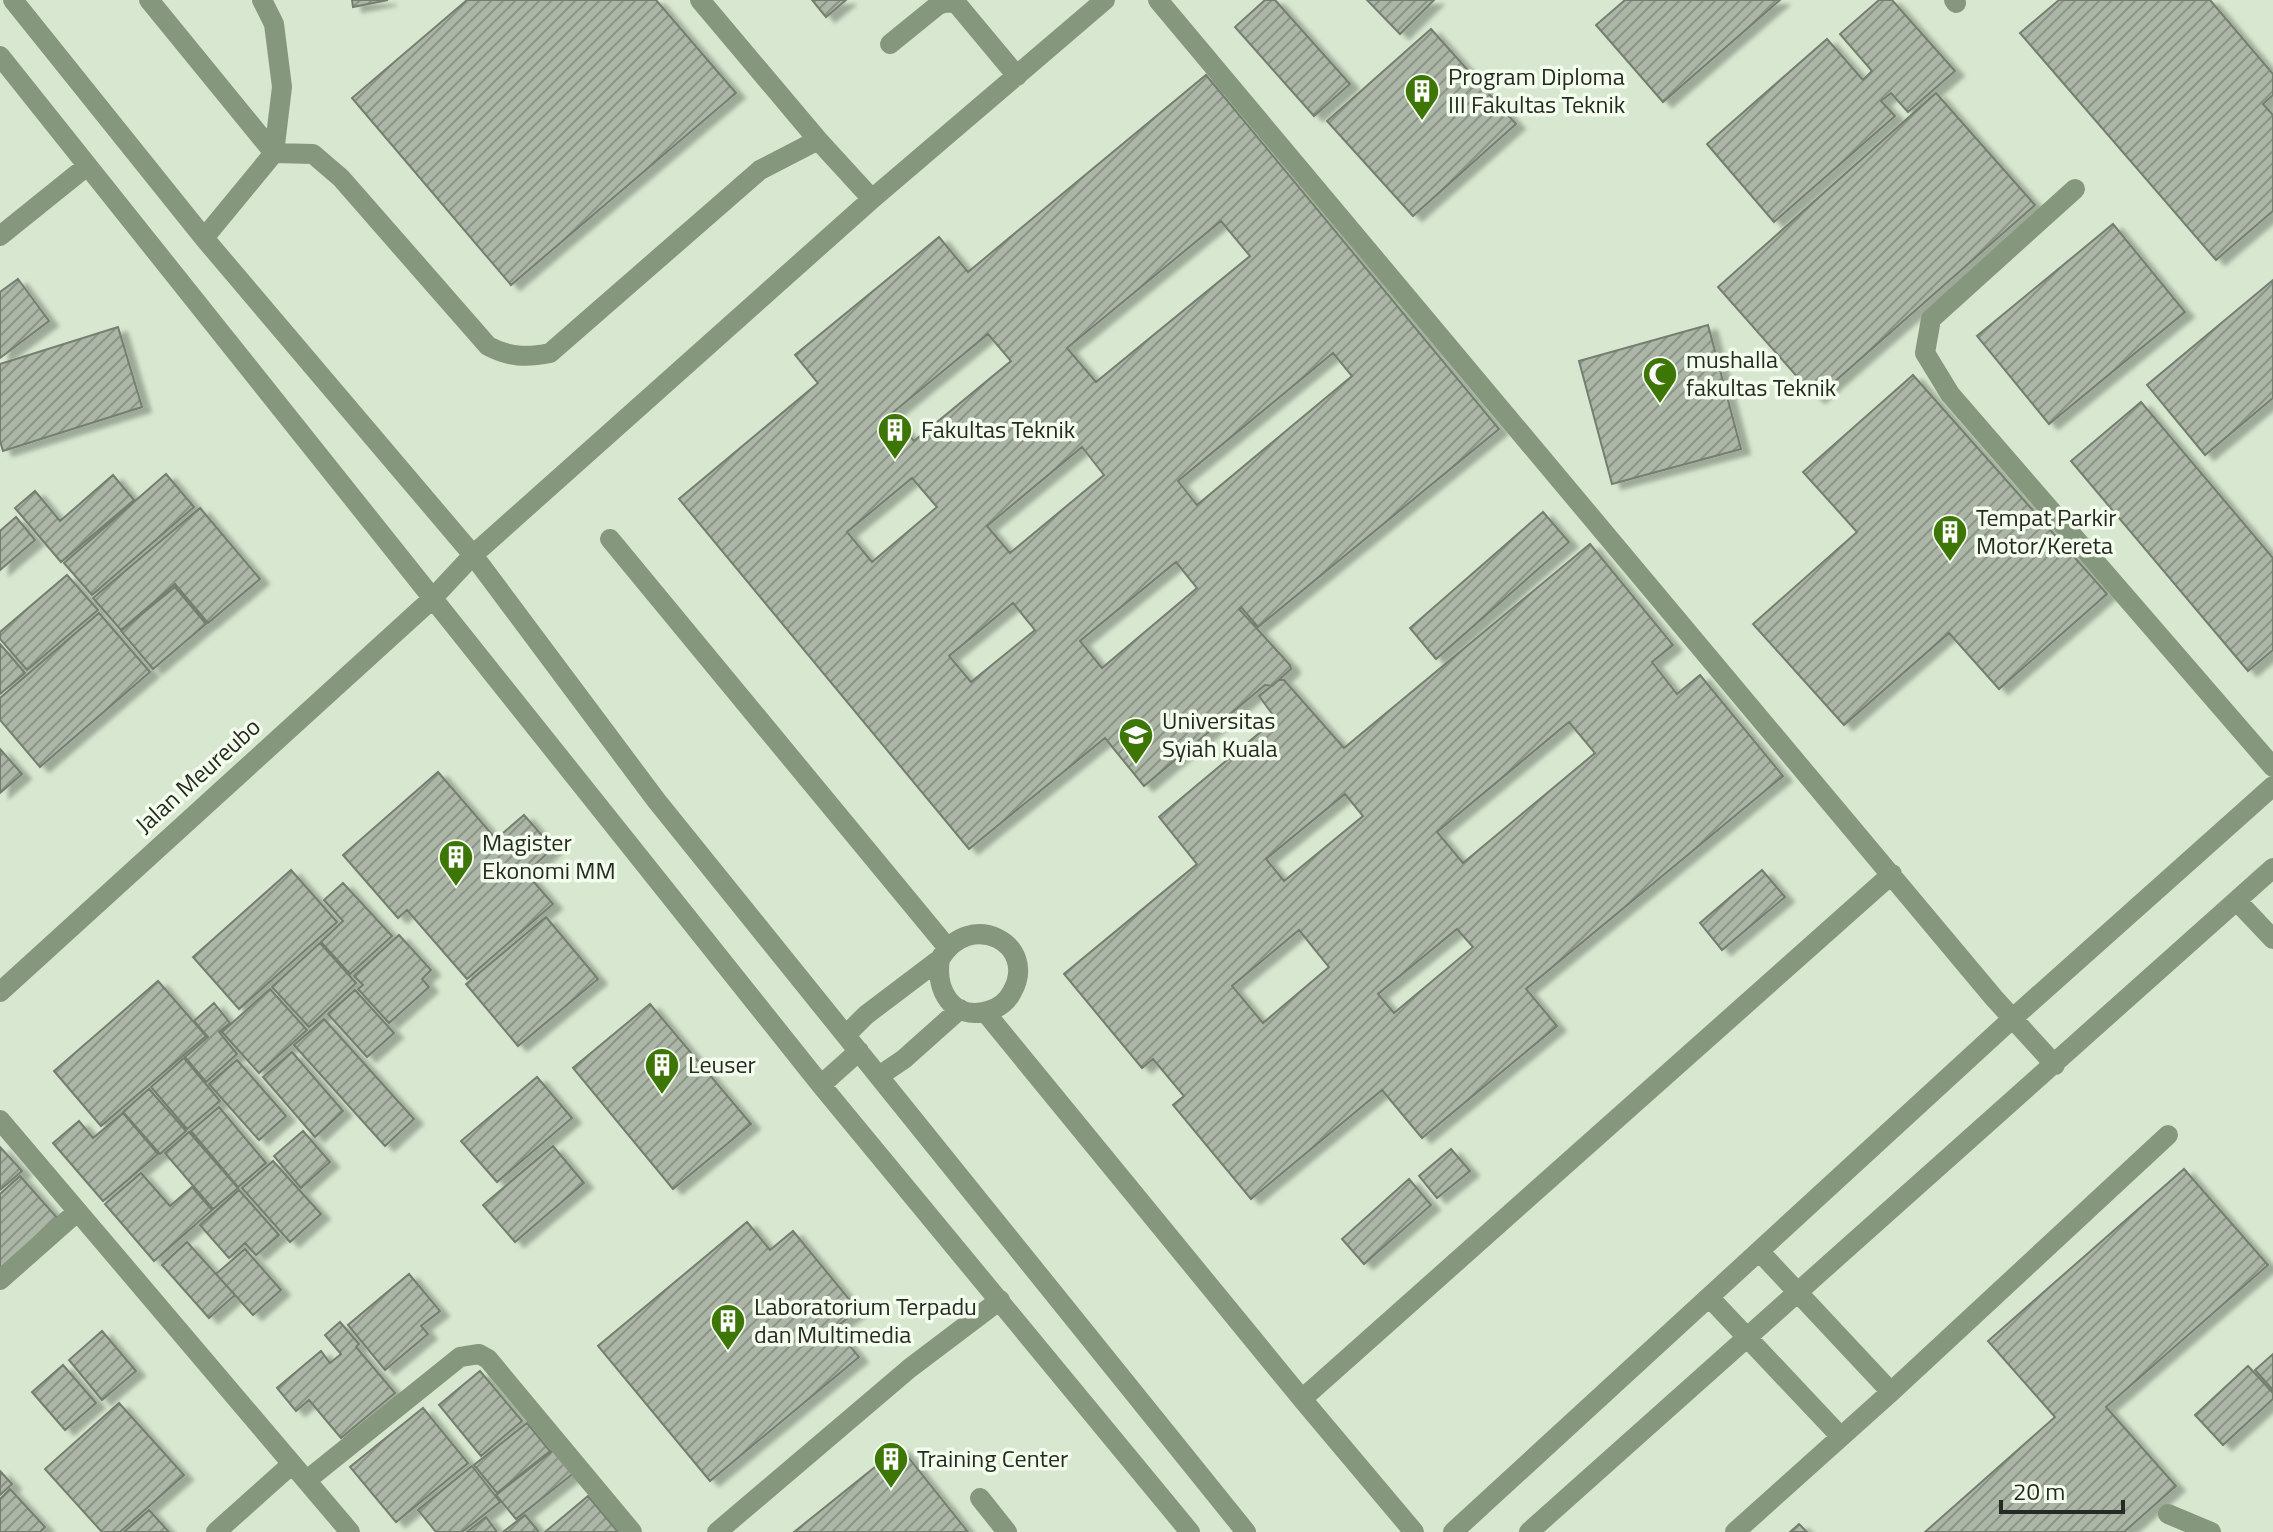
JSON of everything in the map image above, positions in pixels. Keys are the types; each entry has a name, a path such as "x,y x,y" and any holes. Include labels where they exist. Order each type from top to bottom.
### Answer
{"street":[{"path":"13,0 204,238 473,555 656,800 1246,1532"},
{"path":"149,0 274,153 313,154 341,178 488,346 505,355 530,357 550,353 760,170 818,140"},
{"path":"204,238 274,153 282,87 274,24 262,0"},
{"path":"700,0 872,199"},
{"name":"Jalan Meureubo","path":"0,992 431,600 473,555 872,199 1105,0"},
{"path":"1158,0 1994,998 2055,1065"},
{"path":"890,44 938,5 947,2 957,4 1017,76"},
{"path":"0,56 821,1085 1190,1532"},
{"path":"0,236 87,166"},
{"path":"2075,189 1931,319 1925,353 1950,394 2273,767"},
{"path":"610,539 944,953 939,982 943,994 960,1009 973,1013 999,1007 1016,986 1016,959 1009,947 998,938 971,934 958,938 944,953 866,1015 853,1043 821,1085"},
{"path":"1453,1532 2013,1018 2273,786"},
{"path":"1529,1532 2273,868"},
{"path":"1302,1399 1892,874"},
{"path":"2237,901 2273,939"},
{"path":"879,1076 904,1059 960,1009"},
{"path":"985,1012 1414,1532"},
{"path":"0,1120 350,1532"},
{"path":"1735,1532 2168,1135"},
{"path":"0,1280 77,1212"},
{"path":"1759,1251 1891,1392"},
{"path":"1709,1297 1841,1437"},
{"path":"717,1532 910,1368 1000,1300"},
{"path":"307,1480 460,1357 479,1354 488,1359 632,1532"},
{"path":"216,1532 292,1464"},
{"path":"980,1498 1007,1532"},
{"path":"2168,1514 2211,1532"}],"shaded area":[{"name":"Universitas Syiah Kuala","path":"0,0 2273,0 2273,1532 0,1532"}],"building":[{"path":"352,0 388,0 353,7"},
{"path":"467,0 656,0 736,93 511,285 352,98"},
{"path":"812,0 846,0 826,17"},
{"path":"1265,0 1275,0 1350,84 1314,116 1235,27"},
{"path":"1367,0 1434,0 1400,34"},
{"path":"1625,0 1780,0 1663,102 1596,25"},
{"path":"1879,0 1892,0 1955,71 1908,112 1891,93 1881,101 1895,116 1774,222 1707,144 1827,39 1863,80 1872,71 1840,34"},
{"path":"2059,0 2210,0 2273,74 2273,95 2263,104 2273,115 2273,211 2216,260 2020,33"},
{"name":"Program Diploma III Fakultas Teknik","path":"1431,29 1516,124 1413,216 1327,121"},
{"name":"Fakultas Teknik","path":"1206,75 1499,429 1258,627 1241,607 1239,609 1290,665 1291,669 1272,686 1265,685 1144,786 1105,738 969,849 679,499 818,383 795,355 939,237 968,272","holes":["1221,221 1250,256 1096,382 1067,348","988,334 1011,361 914,441 891,414","1333,353 1352,376 1197,505 1178,481","1082,447 1104,475 1010,553 987,526","912,478 937,507 872,562 847,532","1176,562 1197,588 1102,668 1080,641","1013,603 1035,630 971,682 949,656"]},
{"path":"1936,93 2035,205 1816,398 1718,287"},
{"path":"2113,224 2185,312 2049,424 1977,336"},
{"path":"18,279 49,321 0,358 0,292"},
{"path":"2273,280 2273,398 2205,455 2147,385"},
{"name":"mushalla fakultas Teknik","path":"1708,325 1741,449 1612,484 1579,361"},
{"path":"118,327 142,407 3,451 0,441 0,364"},
{"name":"Tempat Parkir Motor/Kereta","path":"1913,375 2107,594 1999,689 1949,633 1844,725 1753,624 1857,532 1803,472"},
{"path":"2141,402 2273,558 2273,650 2248,671 2071,461"},
{"path":"166,474 194,507 92,595 64,563"},
{"path":"113,475 134,500 61,562 15,508 35,491 60,521"},
{"path":"200,508 260,579 208,623 175,584 121,630 93,598"},
{"path":"1543,512 1569,542 1436,659 1410,628"},
{"path":"16,517 35,540 0,570 0,531"},
{"path":"1590,544 1673,645 1652,662 1677,694 1700,675 1783,776 1526,989 1557,1026 1422,1138 1382,1090 1251,1199 1173,1105 1184,1096 1153,1059 1142,1068 1064,974 1197,864 1159,817 1276,719 1259,696 1279,680 1284,680 1344,748","holes":["1569,722 1595,753 1463,863 1437,832","1345,794 1363,816 1284,881 1266,859","1457,929 1473,947 1394,1013 1378,994","1299,930 1329,967 1263,1023 1232,986"]},
{"path":"67,575 98,610 27,670 0,639 0,632"},
{"path":"175,587 206,624 153,669 121,631"},
{"path":"99,613 150,672 40,767 0,720 0,698"},
{"path":"0,644 25,673 0,694"},
{"path":"0,749 22,774 0,793"},
{"name":"Magister Ekonomi MM","path":"438,772 496,839 524,815 553,848 526,873 553,904 467,979 407,910 398,918 343,855"},
{"path":"291,870 337,922 239,1009 193,957"},
{"path":"1762,870 1785,897 1722,950 1700,923"},
{"path":"343,883 392,936 350,974 321,942 343,921 324,900"},
{"path":"546,917 598,979 518,1046 466,984"},
{"path":"399,935 431,970 422,979 429,987 389,1023 358,989 363,985 354,976"},
{"path":"320,943 356,983 309,1027 272,987"},
{"path":"158,981 206,1036 101,1126 54,1071"},
{"path":"270,989 307,1030 259,1073 222,1032"},
{"path":"355,990 394,1033 367,1057 328,1014"},
{"path":"214,1003 230,1023 219,1032 237,1054 206,1082 185,1057 208,1037 194,1021"},
{"name":"Leuser","path":"650,1004 751,1124 673,1189 573,1068"},
{"path":"324,1019 414,1119 385,1146 294,1045"},
{"path":"292,1052 343,1111 315,1137 263,1077"},
{"path":"184,1058 220,1101 187,1129 151,1087"},
{"path":"237,1060 286,1116 259,1140 209,1084"},
{"path":"537,1077 572,1118 497,1182 461,1141"},
{"path":"149,1089 186,1131 160,1154 123,1112"},
{"path":"219,1107 266,1163 238,1187 191,1131"},
{"path":"123,1113 158,1154 103,1201 53,1143 79,1121 93,1138"},
{"path":"303,1131 330,1162 301,1188 274,1156"},
{"path":"189,1132 238,1188 213,1209 165,1153"},
{"path":"553,1146 584,1183 515,1242 483,1205"},
{"path":"0,1147 22,1171 0,1190"},
{"path":"1451,1149 1470,1171 1437,1198 1419,1176"},
{"path":"273,1161 321,1214 290,1242 242,1188"},
{"path":"2184,1169 2268,1265 2106,1407 2176,1486 2124,1532 1925,1532 2055,1417 1988,1341"},
{"path":"141,1173 170,1206 192,1187 212,1210 154,1261 105,1204"},
{"path":"20,1176 59,1220 0,1273 0,1194"},
{"path":"1409,1179 1431,1205 1364,1264 1342,1239"},
{"path":"239,1190 279,1235 256,1255 245,1243 229,1258 200,1225"},
{"name":"Laboratorium Terpadu dan Multimedia","path":"747,1222 770,1250 793,1231 858,1310 835,1328 859,1357 710,1481 598,1346"},
{"path":"187,1242 235,1295 209,1318 162,1265"},
{"path":"245,1249 281,1290 253,1315 216,1274"},
{"path":"409,1274 440,1311 421,1326 428,1334 385,1370 348,1325"},
{"path":"340,1322 359,1344 356,1347 395,1393 341,1438 309,1400 296,1411 277,1388 321,1351 330,1363 341,1354 325,1335"},
{"path":"102,1331 136,1371 102,1400 69,1360"},
{"path":"2273,1354 2273,1390 2255,1370"},
{"path":"63,1365 96,1403 65,1430 32,1392"},
{"path":"2248,1366 2273,1393 2273,1399 2223,1445 2195,1415"},
{"path":"480,1371 522,1421 481,1456 439,1405"},
{"path":"119,1403 184,1475 120,1532 102,1532 45,1469"},
{"path":"423,1408 468,1463 396,1522 350,1467"},
{"path":"527,1423 550,1451 497,1493 474,1465"},
{"name":"Training Center","path":"900,1447 968,1532 794,1532"},
{"path":"556,1448 575,1472 516,1519 496,1495"},
{"path":"472,1466 500,1502 462,1532 436,1532 418,1510"},
{"path":"0,1471 12,1484 0,1495"},
{"path":"10,1489 45,1527 40,1532 0,1532 0,1499"},
{"path":"588,1496 618,1532 545,1532"},
{"path":"149,1510 169,1532 124,1532"},
{"path":"525,1515 539,1532 503,1532"},
{"path":"486,1517 497,1532 467,1532"},
{"path":"1799,1524 1807,1532 1790,1532"}],"place":[{"name":"Program Diploma III Fakultas Teknik","path":"1422,122"},
{"name":"mushalla fakultas Teknik","path":"1660,405"},
{"name":"Fakultas Teknik","path":"895,461"},
{"name":"Tempat Parkir Motor/Kereta","path":"1950,563"},
{"name":"Universitas Syiah Kuala","path":"1136,766"},
{"name":"Magister Ekonomi MM","path":"456,888"},
{"name":"Leuser","path":"662,1096"},
{"name":"Laboratorium Terpadu dan Multimedia","path":"728,1352"},
{"name":"Training Center","path":"891,1490"}]}
